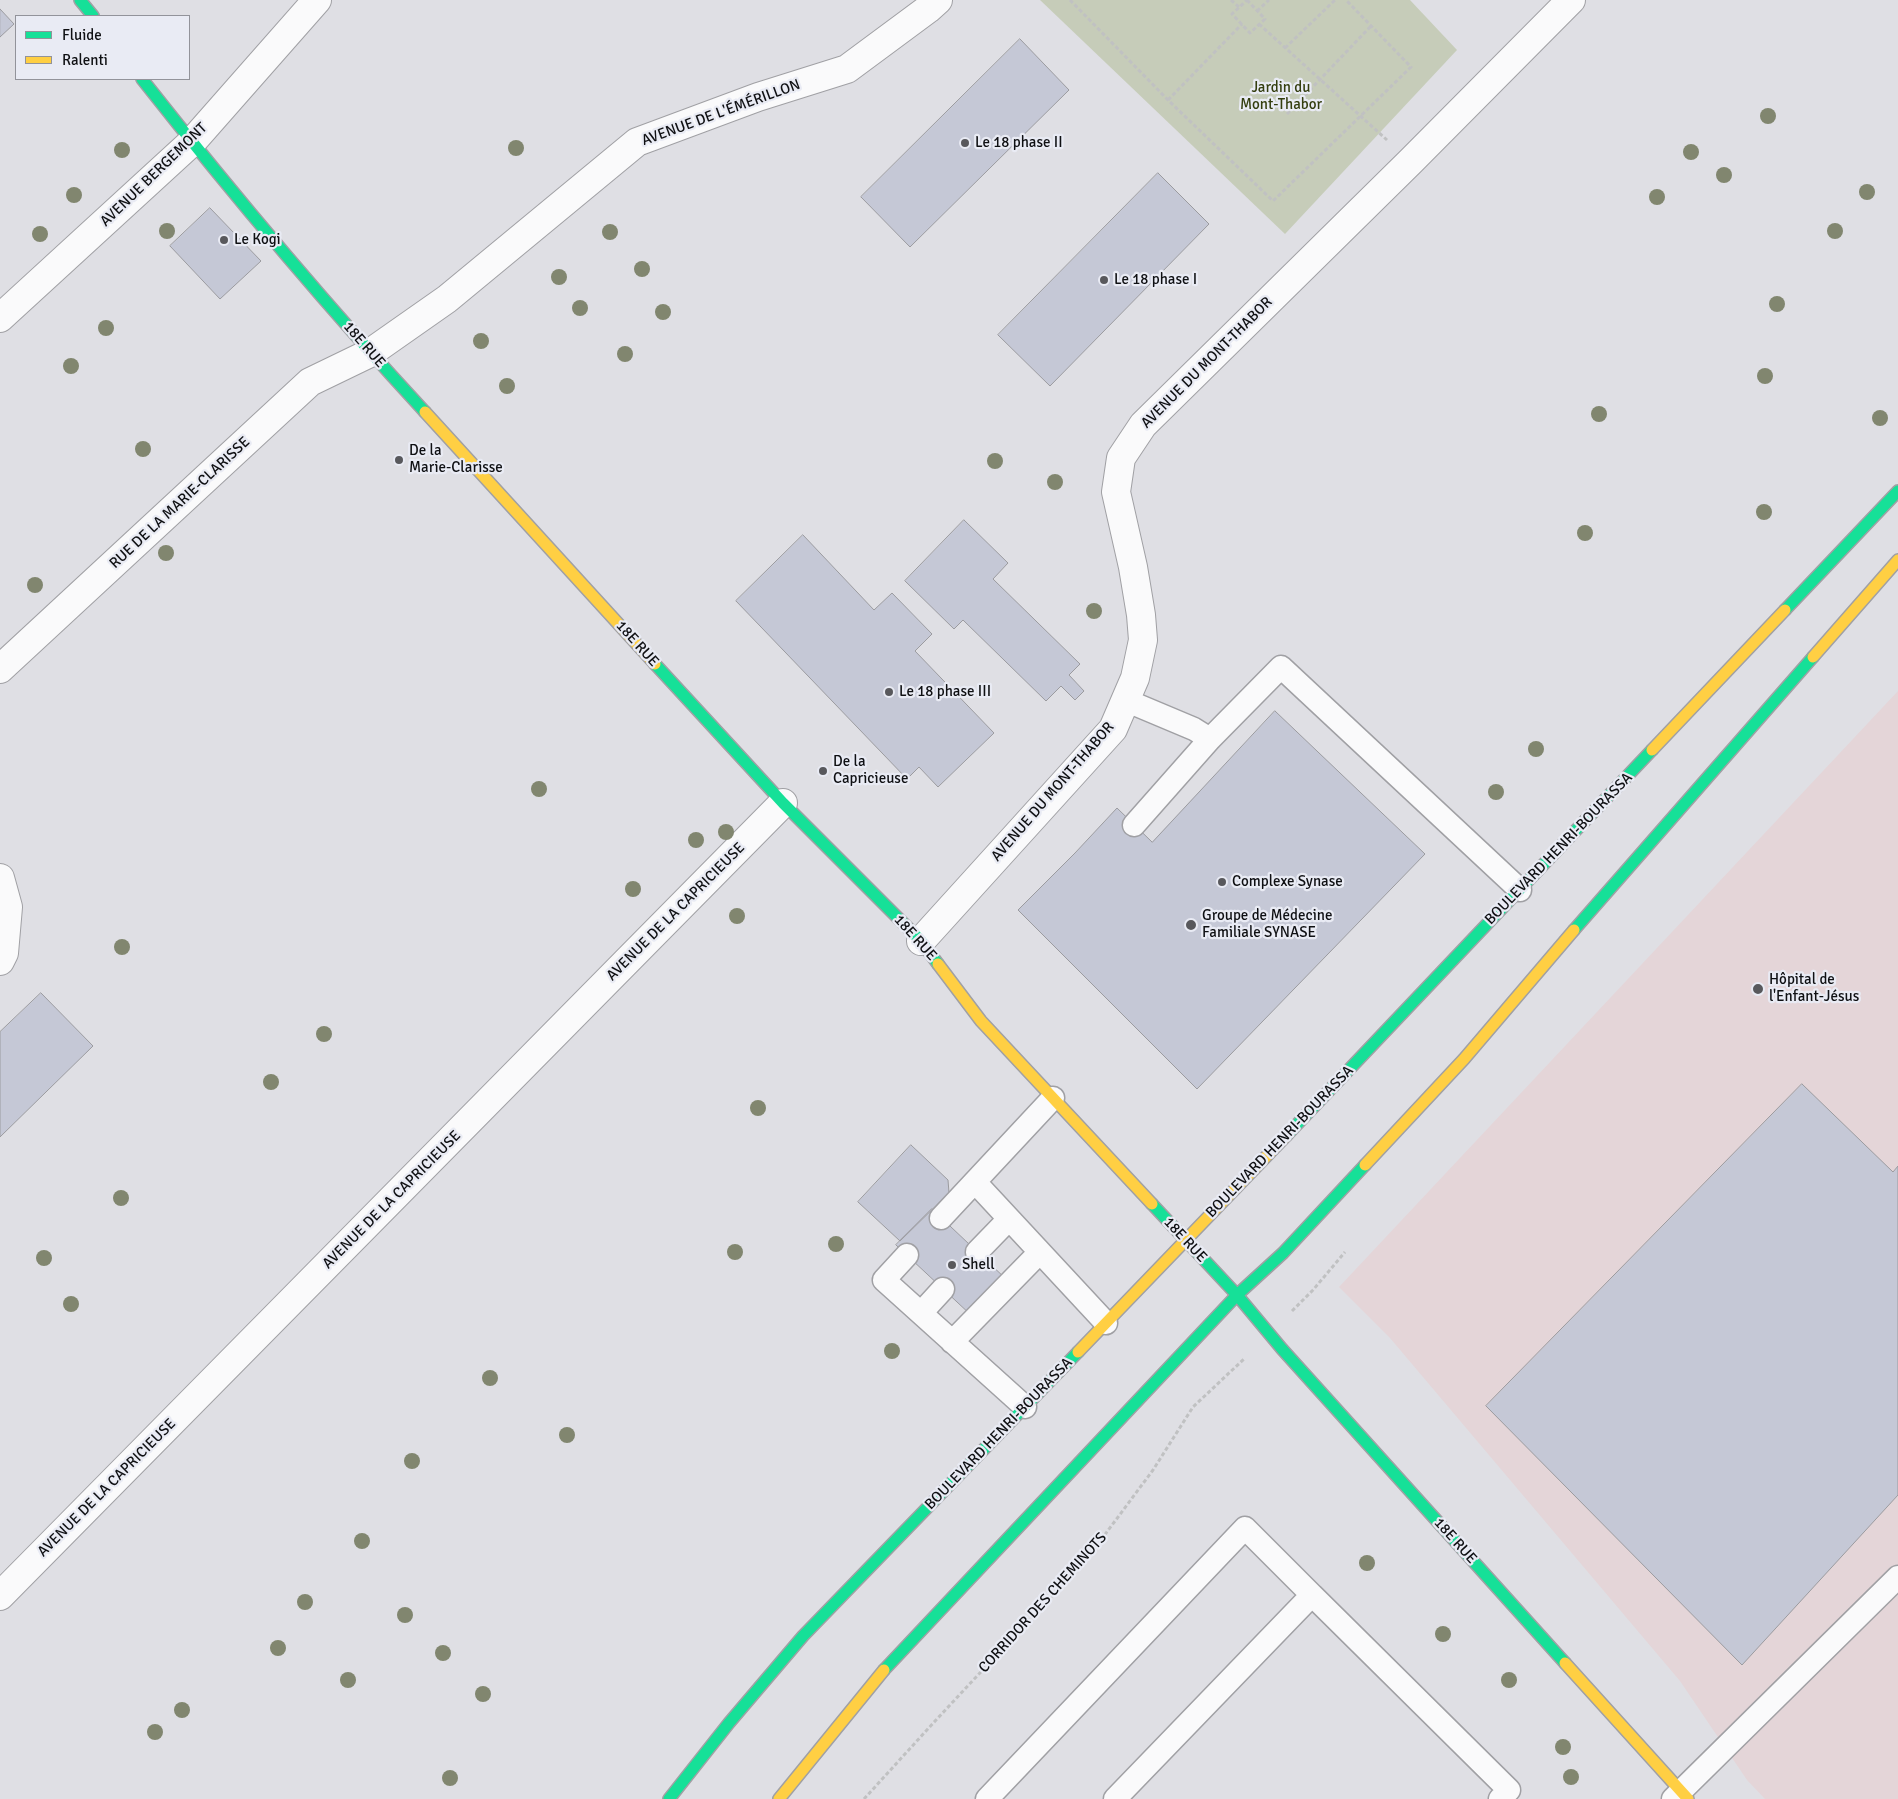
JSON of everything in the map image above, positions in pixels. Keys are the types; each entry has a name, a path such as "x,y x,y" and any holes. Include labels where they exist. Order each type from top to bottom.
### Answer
{"main road":[{"path":"80,0 92,15"},
{"name":"18E RUE","path":"143,80 192,142 370,353 783,804 921,941 981,1021 1237,1295 1282,1349 1680,1796"},
{"name":"BOULEVARD HENRI-BOURASSA","path":"669,1799 729,1722 803,1636 1186,1240 1898,491"},
{"path":"779,1799 873,1682 1237,1295 1283,1252 1464,1059 1594,906 1898,560"}],"street":[{"name":"AVENUE BERGEMONT","path":"0,318 192,142 317,0"},
{"name":"AVENUE DE L'ÉMÉRILLON","path":"370,353 447,299 637,142 758,97 848,69 938,0"},
{"name":"AVENUE DU MONT-THABOR","path":"921,941 1113,729 1126,700 1135,678 1143,640 1133,567 1116,492 1121,458 1143,425 1411,161 1571,0"},
{"name":"RUE DE LA MARIE-CLARISSE","path":"0,669 310,382 370,353"},
{"name":"AVENUE DE LA CAPRICIEUSE","path":"0,1596 783,804"},
{"path":"0,878 8,907 4,953 0,962"}],"lane":[{"path":"1134,825 1210,739 1281,667 1520,890"},
{"path":"1126,700 1194,729 1210,739"},
{"path":"941,1218 1053,1098"},
{"path":"975,1182 1106,1323"},
{"path":"977,1252 1009,1219"},
{"path":"952,1342 1040,1252"},
{"path":"907,1255 884,1280 1025,1407"},
{"path":"921,1313 943,1289"},
{"path":"987,1799 1246,1528 1509,1790 1500,1799"},
{"path":"1680,1796 1898,1577"},
{"path":"1115,1799 1312,1595"}],"path":[{"path":"1070,0 1168,100 1273,201 1411,66 1346,0"},
{"path":"1231,0 1239,8"},
{"path":"1246,0 1265,18 1250,33 1232,14 1246,0"},
{"path":"1257,11 1269,0"},
{"path":"1285,48 1335,0"},
{"path":"1168,100 1242,24"},
{"path":"1259,24 1411,161"},
{"path":"1287,114 1372,26"},
{"path":"1313,1290 1345,1252"},
{"name":"CORRIDOR DES CHEMINOTS","path":"864,1799 1089,1556 1153,1470 1193,1407 1228,1375"}],"shaded area":[{"name":"Hôpital de l'Enfant-Jésus","path":"1898,691 1898,1799 1765,1799 1747,1780 1680,1681 1390,1338 1339,1287"}],"green space":[{"name":"Jardin du Mont-Thabor","path":"1040,0 1410,0 1457,50 1285,234"}],"building":[{"path":"0,9 14,24 0,37"},
{"name":"Le 18 phase II","path":"1020,39 1069,90 910,247 861,197"},
{"name":"Le 18 phase I","path":"1158,173 1209,224 1050,386 998,335"},
{"path":"210,208 261,261 220,299 170,246"},
{"path":"964,520 1008,563 993,579 1080,664 1069,675 1084,691 1075,700 1061,686 1046,701 963,620 954,629 905,581"},
{"name":"Le 18 phase III","path":"803,535 874,610 892,593 932,634 915,651 994,733 938,787 919,767 907,779 736,601"},
{"name":"Complexe Synase","path":"1275,711 1425,854 1197,1089 1018,910 1117,808 1152,842"},
{"path":"41,993 93,1046 0,1137 0,1032"},
{"path":"1802,1084 1893,1172 1898,1166 1898,1495 1742,1665 1486,1406"},
{"path":"911,1145 948,1180 949,1193 900,1241 858,1202"},
{"path":"932,1209 1006,1279 972,1316 896,1245"}],"traffic: fast":[{"path":"80,0 92,15"},
{"path":"143,80 280,248 425,412"},
{"path":"1785,610 1898,491"},
{"path":"1574,930 1813,657"},
{"path":"655,664 783,803 921,941 938,964"},
{"path":"1286,1136 1652,750"},
{"path":"884,1670 1237,1295 1283,1253 1365,1165"},
{"path":"1152,1204 1237,1295 1282,1349 1565,1663"},
{"path":"669,1799 729,1723 803,1636 1078,1352"}],"traffic: slow":[{"path":"425,412 655,664"},
{"path":"1813,657 1898,560"},
{"path":"1652,750 1785,610"},
{"path":"1365,1165 1464,1059 1574,930"},
{"path":"938,964 981,1021 1152,1204"},
{"path":"1078,1352 1286,1136"},
{"path":"1565,1663 1688,1799"},
{"path":"779,1799 884,1670"}],"place":[{"name":"Le 18 phase II","path":"965,143"},
{"name":"Le Kogi","path":"224,240"},
{"name":"Le 18 phase I","path":"1104,280"},
{"name":"De la Marie-Clarisse","path":"399,460"},
{"name":"Le 18 phase III","path":"889,692"},
{"name":"De la Capricieuse","path":"823,771"},
{"name":"Complexe Synase","path":"1222,882"},
{"name":"Groupe de Médecine Familiale SYNASE","path":"1191,925"},
{"name":"Hôpital de l'Enfant-Jésus","path":"1758,989"},
{"name":"Shell","path":"952,1265"}]}
